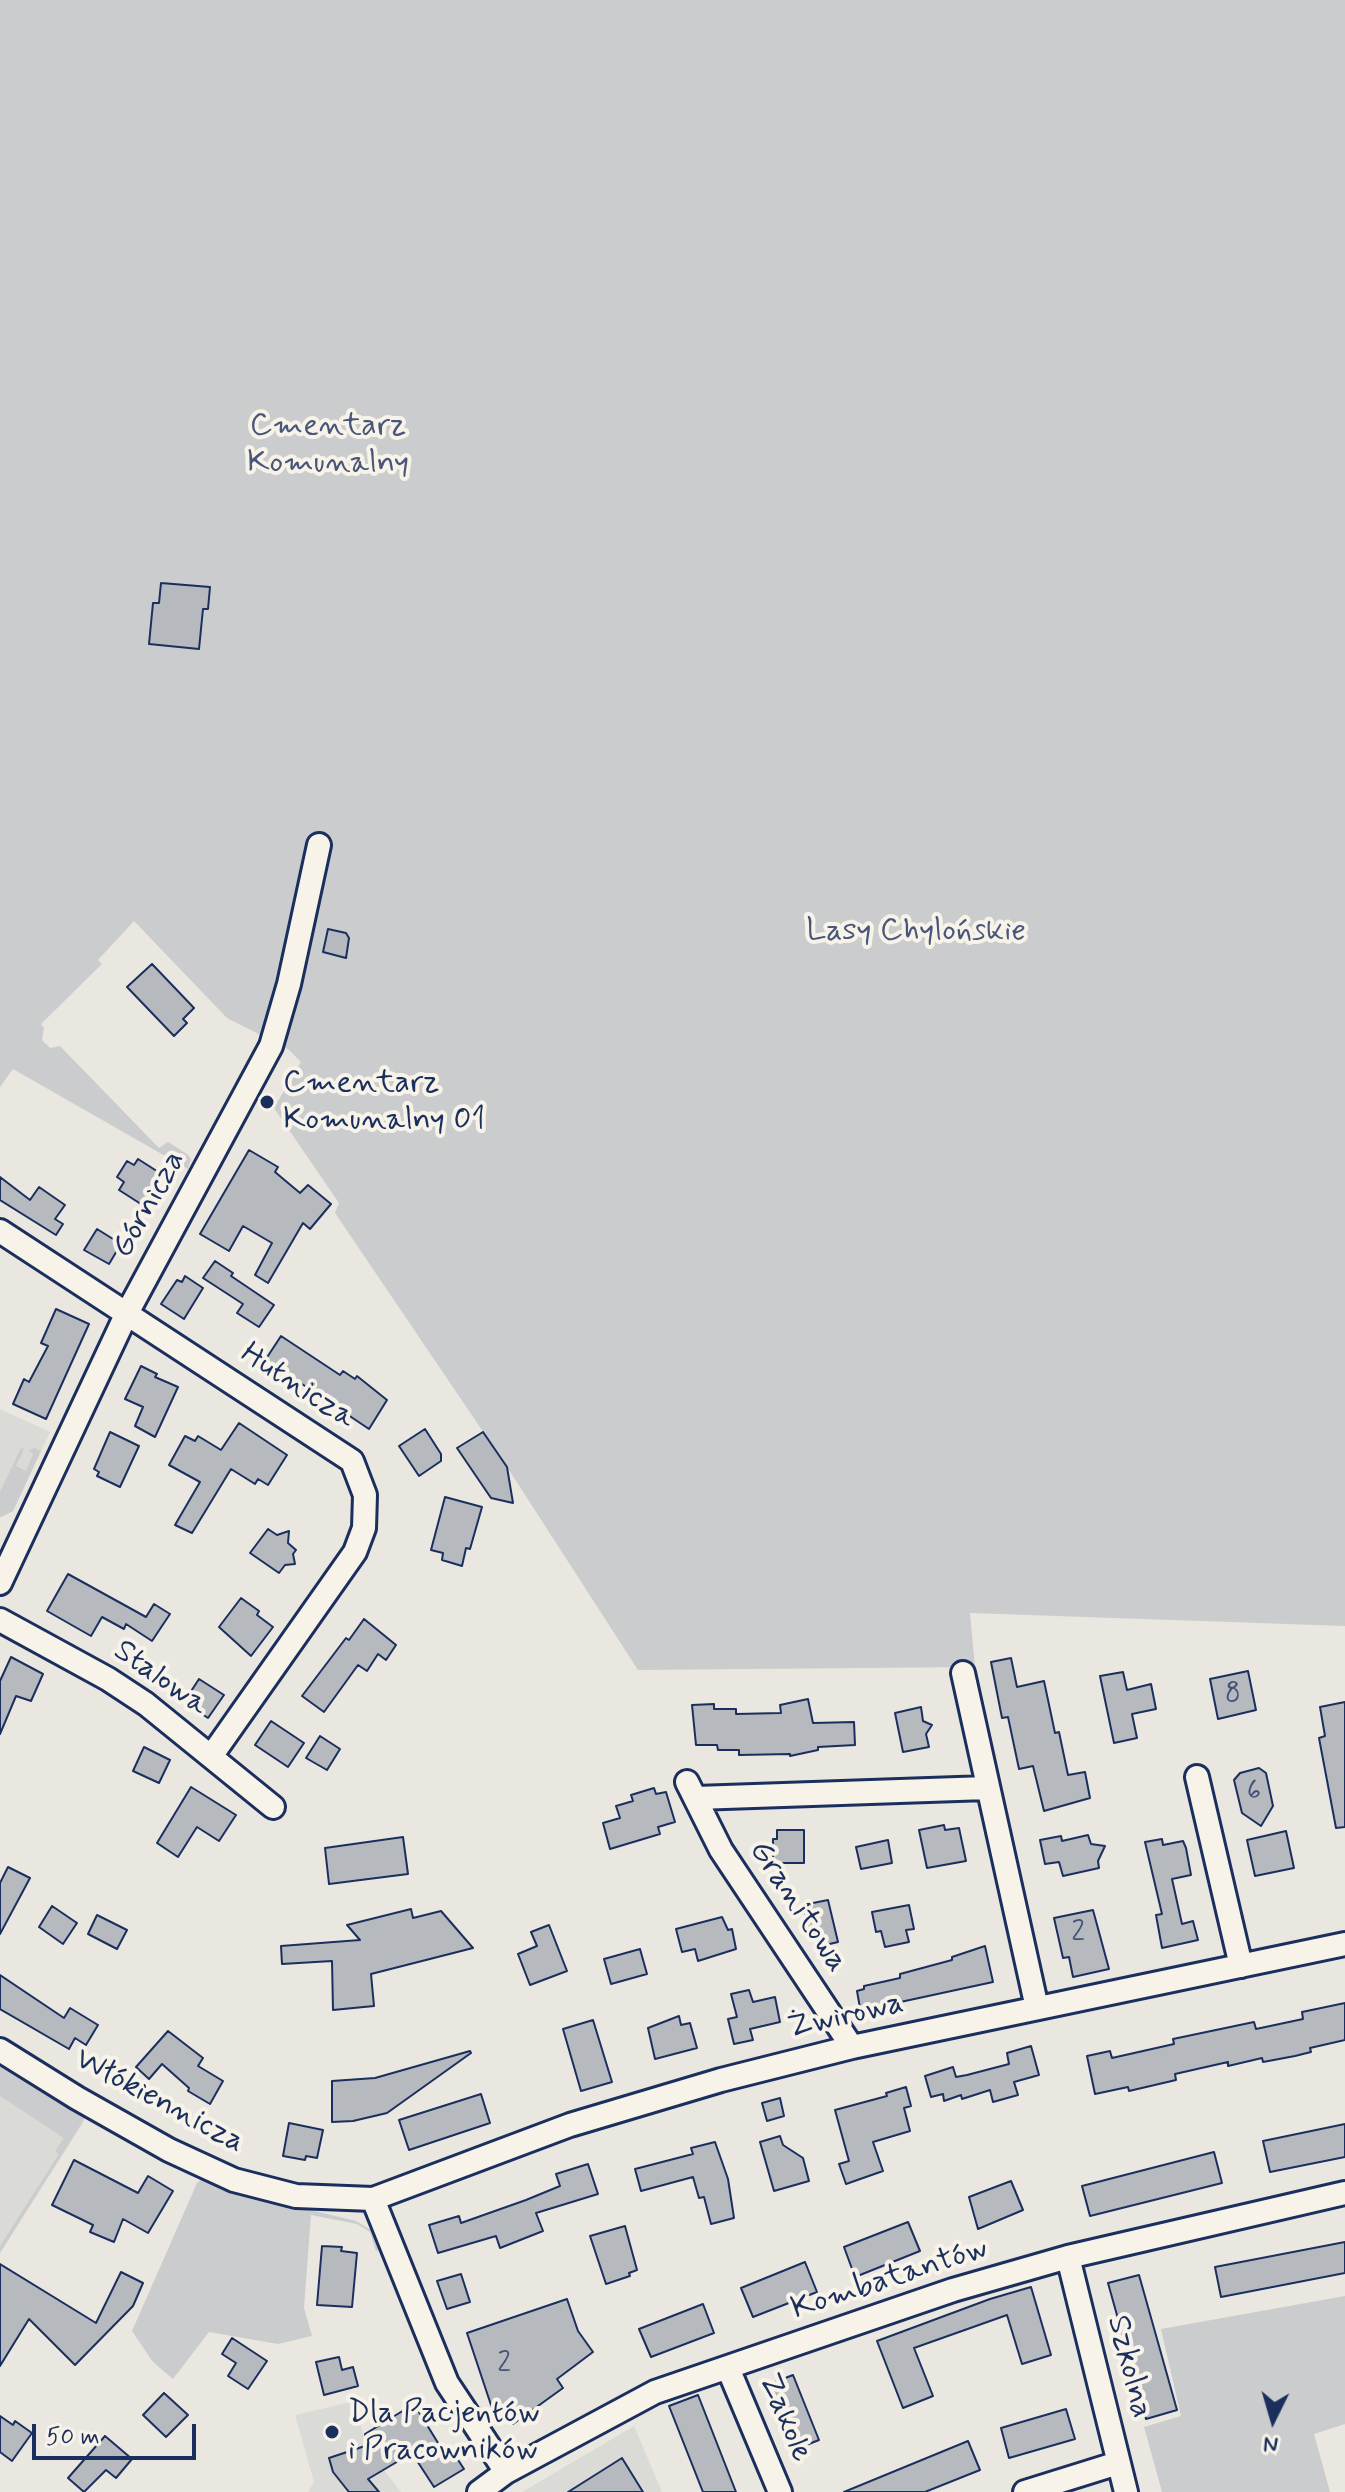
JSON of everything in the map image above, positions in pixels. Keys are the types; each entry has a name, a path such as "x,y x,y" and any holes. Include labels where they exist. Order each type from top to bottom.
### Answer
{"street":[{"name":"Górnicza","path":"0,1583 126,1315 271,1046 289,984 319,845"},
{"name":"Hutnicza","path":"0,1231 352,1461 365,1495 364,1528 355,1552 212,1755"},
{"name":"Stalowa","path":"0,1620 108,1679 146,1704 273,1807"},
{"path":"963,1673 1037,2008"},
{"path":"1197,1777 1241,1966"},
{"name":"Granitowa","path":"852,2047 721,1850 692,1790 987,1788"},
{"name":"Żwirowa","path":"373,2199 570,2125 721,2080 852,2047 1345,1944"},
{"name":"Włókiennicza","path":"0,2050 169,2150 234,2180 296,2196 373,2199"},
{"name":"Kombatantów","path":"479,2492 506,2472 647,2396 953,2290 1068,2257 1345,2193"},
{"path":"373,2199 447,2383 506,2472"},
{"name":"Szkolna","path":"1068,2257 1126,2492"},
{"name":"Zakole","path":"728,2368 780,2492"},
{"path":"1025,2492 1118,2463"}],"shaded area":[{"path":"0,1409 50,1432 13,1511 0,1518"},
{"path":"0,2071 83,2123 0,2253"},
{"path":"355,2401 366,2447 401,2492 308,2492 314,2482 295,2415"},
{"path":"634,2426 662,2492 522,2492"}],"green space":[{"name":"Lasy Chylońskie","path":"0,0 1345,0 1345,1626 970,1613 975,1667 638,1670 509,1470 335,1213 339,1203 274,1108 301,1062 288,1049 227,1018 134,921 98,960 102,964 41,1024 44,1028 42,1040 50,1048 60,1046 159,1148 168,1142 187,1154 191,1159 188,1169 13,1069 0,1087"},
{"path":"21,1448 24,1449 16,1466 26,1471 33,1454 29,1450 35,1448 41,1451 13,1511 0,1517 0,1492"},
{"path":"0,2066 85,2118 0,2253 0,2246 59,2154 55,2151 64,2138 0,2096"},
{"path":"205,2177 270,2200 356,2221 376,2233 383,2249 376,2251 370,2232 357,2224 311,2215 304,2308 312,2336 278,2344 209,2332 173,2379 153,2362 132,2331 197,2183"},
{"path":"1345,2296 1345,2424 1314,2434 1330,2492 1162,2492 1144,2427 1181,2416 1161,2329"}],"building":[{"path":"161,583 210,587 208,609 203,609 199,649 149,644 153,603 159,603"},
{"path":"328,929 346,933 349,938 346,958 323,952"},
{"path":"152,964 194,1008 183,1019 187,1023 174,1036 127,987"},
{"path":"249,1150 278,1167 275,1172 300,1193 308,1185 331,1204 310,1229 303,1223 268,1283 255,1275 272,1243 243,1226 229,1251 200,1234"},
{"path":"138,1159 163,1175 144,1206 119,1190 124,1182 117,1177 127,1161 134,1165"},
{"path":"0,1177 30,1200 39,1187 65,1205 55,1219 63,1224 56,1235 0,1200"},
{"path":"97,1229 121,1244 109,1264 84,1250"},
{"path":"215,1261 233,1273 231,1276 274,1305 259,1327 237,1313 243,1304 203,1278"},
{"path":"185,1276 203,1288 184,1319 161,1304 177,1280 182,1282"},
{"path":"56,1309 89,1324 46,1419 13,1404 24,1379 29,1382 48,1346 41,1343"},
{"path":"281,1336 340,1375 343,1371 355,1379 357,1376 387,1400 369,1429 299,1382 293,1390 260,1368"},
{"path":"141,1366 157,1374 155,1377 178,1387 155,1437 135,1426 143,1407 125,1399"},
{"path":"239,1423 287,1455 268,1485 258,1479 255,1484 231,1469 192,1533 175,1525 200,1482 169,1465 185,1436 195,1441 198,1436 221,1450"},
{"path":"425,1429 441,1454 441,1461 419,1476 399,1446"},
{"path":"110,1432 139,1446 120,1487 97,1476 99,1472 94,1469"},
{"path":"483,1432 507,1467 513,1503 491,1498 457,1448"},
{"path":"445,1497 482,1507 462,1566 442,1560 443,1553 431,1550"},
{"path":"268,1529 277,1535 289,1531 288,1543 296,1550 293,1554 295,1564 285,1565 279,1573 250,1553"},
{"path":"68,1574 146,1617 154,1604 170,1614 152,1641 126,1624 124,1629 102,1617 91,1636 47,1611"},
{"path":"241,1598 259,1611 257,1615 273,1627 251,1656 219,1627"},
{"path":"364,1619 396,1645 386,1660 378,1654 367,1671 358,1665 324,1712 302,1696"},
{"path":"11,1657 43,1674 31,1701 16,1696 0,1734 0,1681"},
{"path":"1011,1658 1017,1687 1044,1681 1068,1775 1085,1772 1090,1798 1044,1811 1033,1766 1019,1769 1008,1717 1002,1718 991,1662"},
{"path":"1248,1671 1256,1710 1218,1719 1210,1679"},
{"path":"1123,1672 1127,1690 1151,1684 1156,1709 1132,1714 1137,1738 1114,1743 1100,1676"},
{"path":"199,1679 224,1695 208,1718 184,1702"},
{"path":"808,1699 813,1723 854,1722 855,1745 818,1747 818,1750 790,1756 739,1755 739,1750 718,1750 717,1745 696,1745 692,1705 714,1704 714,1709 736,1709 736,1714 781,1713 780,1705"},
{"path":"1345,1702 1345,1827 1336,1828 1319,1738 1325,1736 1320,1707"},
{"path":"921,1707 923,1721 932,1725 926,1734 929,1747 903,1752 895,1713"},
{"path":"271,1721 304,1743 288,1767 255,1745"},
{"path":"320,1736 340,1749 327,1770 306,1758"},
{"path":"144,1747 170,1760 159,1783 133,1771"},
{"path":"1259,1768 1266,1773 1273,1806 1261,1826 1242,1813 1234,1780 1240,1773"},
{"path":"191,1787 236,1815 219,1841 197,1827 178,1857 157,1843"},
{"path":"654,1788 656,1794 666,1792 675,1822 658,1827 660,1834 610,1849 603,1823 620,1818 616,1806 633,1801 631,1795"},
{"path":"944,1825 945,1830 959,1828 966,1861 927,1868 919,1830"},
{"path":"777,1830 804,1830 804,1863 773,1863 773,1839 777,1839"},
{"path":"1286,1831 1294,1868 1255,1876 1247,1840"},
{"path":"1088,1835 1091,1844 1105,1846 1098,1861 1099,1868 1063,1876 1059,1862 1045,1864 1040,1840 1061,1836 1062,1841"},
{"path":"403,1837 408,1874 329,1884 325,1848"},
{"path":"1162,1839 1163,1845 1183,1841 1186,1848 1191,1875 1172,1879 1182,1924 1193,1921 1198,1940 1162,1948 1156,1915 1162,1914 1145,1842"},
{"path":"888,1840 892,1863 861,1869 856,1847"},
{"path":"8,1867 30,1878 0,1934 0,1883"},
{"path":"828,1900 838,1942 817,1947 814,1934 809,1935 803,1905"},
{"path":"909,1905 914,1929 906,1930 909,1942 885,1947 881,1931 876,1932 872,1912"},
{"path":"52,1906 77,1923 63,1944 39,1927"},
{"path":"411,1909 413,1918 441,1911 473,1948 371,1974 374,2006 333,2010 332,1961 282,1964 281,1946 360,1940 347,1925"},
{"path":"1093,1910 1109,1969 1073,1977 1069,1957 1063,1958 1054,1918"},
{"path":"97,1915 127,1930 117,1949 88,1934"},
{"path":"722,1917 728,1930 732,1929 736,1949 698,1961 695,1949 682,1952 676,1929"},
{"path":"549,1925 567,1971 530,1985 518,1954 537,1946 531,1932"},
{"path":"985,1946 993,1982 868,2009 868,2006 860,2008 857,1991 864,1989 864,1986 900,1978 900,1974 952,1960 952,1957"},
{"path":"640,1949 647,1974 611,1984 604,1959"},
{"path":"0,1975 64,2018 70,2008 98,2025 86,2045 75,2038 69,2049 0,2009"},
{"path":"749,1990 753,2002 775,1997 780,2022 750,2029 753,2040 734,2044 728,2019 737,2017 731,1994"},
{"path":"1345,2003 1345,2040 1310,2048 1311,2052 1295,2056 1263,2062 1262,2058 1228,2066 1228,2062 1175,2074 1176,2080 1129,2091 1128,2087 1095,2094 1087,2056 1110,2051 1112,2058 1174,2044 1173,2039 1254,2022 1256,2029 1303,2019 1302,2012"},
{"path":"679,2016 681,2025 690,2023 697,2048 655,2059 648,2028"},
{"path":"593,2020 612,2082 581,2091 563,2029"},
{"path":"168,2031 203,2058 198,2066 223,2081 210,2104 188,2091 189,2088 162,2064 149,2079 136,2067"},
{"path":"1031,2046 1039,2075 1014,2082 1018,2095 993,2102 990,2090 962,2099 961,2095 944,2101 943,2094 931,2097 925,2076 953,2067 956,2077 1009,2064 1007,2053"},
{"path":"470,2051 387,2113 353,2121 332,2122 332,2081 375,2078"},
{"path":"906,2087 911,2106 904,2108 910,2131 873,2142 883,2171 846,2184 839,2164 849,2161 835,2110 887,2096 886,2093"},
{"path":"481,2094 490,2123 409,2150 399,2120"},
{"path":"780,2098 784,2116 767,2121 762,2103"},
{"path":"289,2123 323,2130 317,2158 306,2156 305,2160 283,2156"},
{"path":"1345,2124 1345,2157 1270,2172 1263,2141"},
{"path":"780,2136 783,2145 803,2158 809,2181 774,2191 760,2142"},
{"path":"715,2142 728,2179 734,2218 711,2224 704,2197 699,2198 693,2177 641,2191 635,2169 693,2154 691,2148"},
{"path":"1214,2152 1222,2183 1090,2216 1082,2186"},
{"path":"74,2160 138,2193 148,2176 173,2191 148,2233 123,2219 114,2242 90,2232 93,2225 52,2205"},
{"path":"588,2164 598,2194 536,2213 543,2231 500,2248 496,2236 438,2253 429,2225 459,2216 461,2223 526,2200 560,2186 556,2174"},
{"path":"1011,2181 1023,2210 978,2229 969,2197"},
{"path":"908,2222 920,2251 855,2277 844,2247"},
{"path":"625,2226 637,2270 629,2273 630,2276 606,2284 590,2236"},
{"path":"1345,2242 1345,2273 1221,2297 1215,2267"},
{"path":"322,2246 342,2247 341,2251 357,2253 352,2307 317,2305"},
{"path":"805,2262 817,2292 753,2317 741,2288"},
{"path":"0,2264 96,2323 121,2272 143,2283 133,2306 75,2365 29,2319 0,2366"},
{"path":"461,2274 470,2302 447,2309 437,2281"},
{"path":"1139,2275 1177,2410 1146,2419 1108,2283"},
{"path":"1031,2287 1051,2355 1022,2364 1007,2315 914,2348 933,2396 903,2408 877,2341"},
{"path":"567,2299 578,2331 593,2352 557,2379 563,2388 513,2424 498,2404 492,2408 467,2333"},
{"path":"703,2304 714,2333 651,2357 639,2329"},
{"path":"232,2338 267,2361 248,2389 228,2376 236,2363 222,2354"},
{"path":"339,2357 342,2370 353,2367 358,2386 324,2395 316,2362"},
{"path":"793,2375 819,2440 791,2451 765,2386"},
{"path":"164,2393 188,2415 166,2437 143,2415"},
{"path":"698,2395 736,2492 703,2492 669,2406"},
{"path":"414,2404 443,2451 449,2446 464,2469 434,2487 412,2453 368,2479 379,2492 349,2492 333,2472 329,2458 368,2445 365,2434"},
{"path":"1066,2409 1075,2439 1009,2458 1001,2428"},
{"path":"0,2416 13,2425 15,2421 32,2433 12,2461 0,2452"},
{"path":"105,2436 132,2459 116,2478 106,2470 84,2492 68,2478"},
{"path":"968,2441 980,2470 925,2492 844,2492"},
{"path":"622,2458 643,2492 568,2492 603,2470"}],"place":[{"name":"Cmentarz Komunalny 01","path":"267,1102"},
{"name":"Dla Pacjentów i Pracowników","path":"332,2432"}],"park label":[{"name":"Cmentarz Komunalny","path":"328,446"}]}
